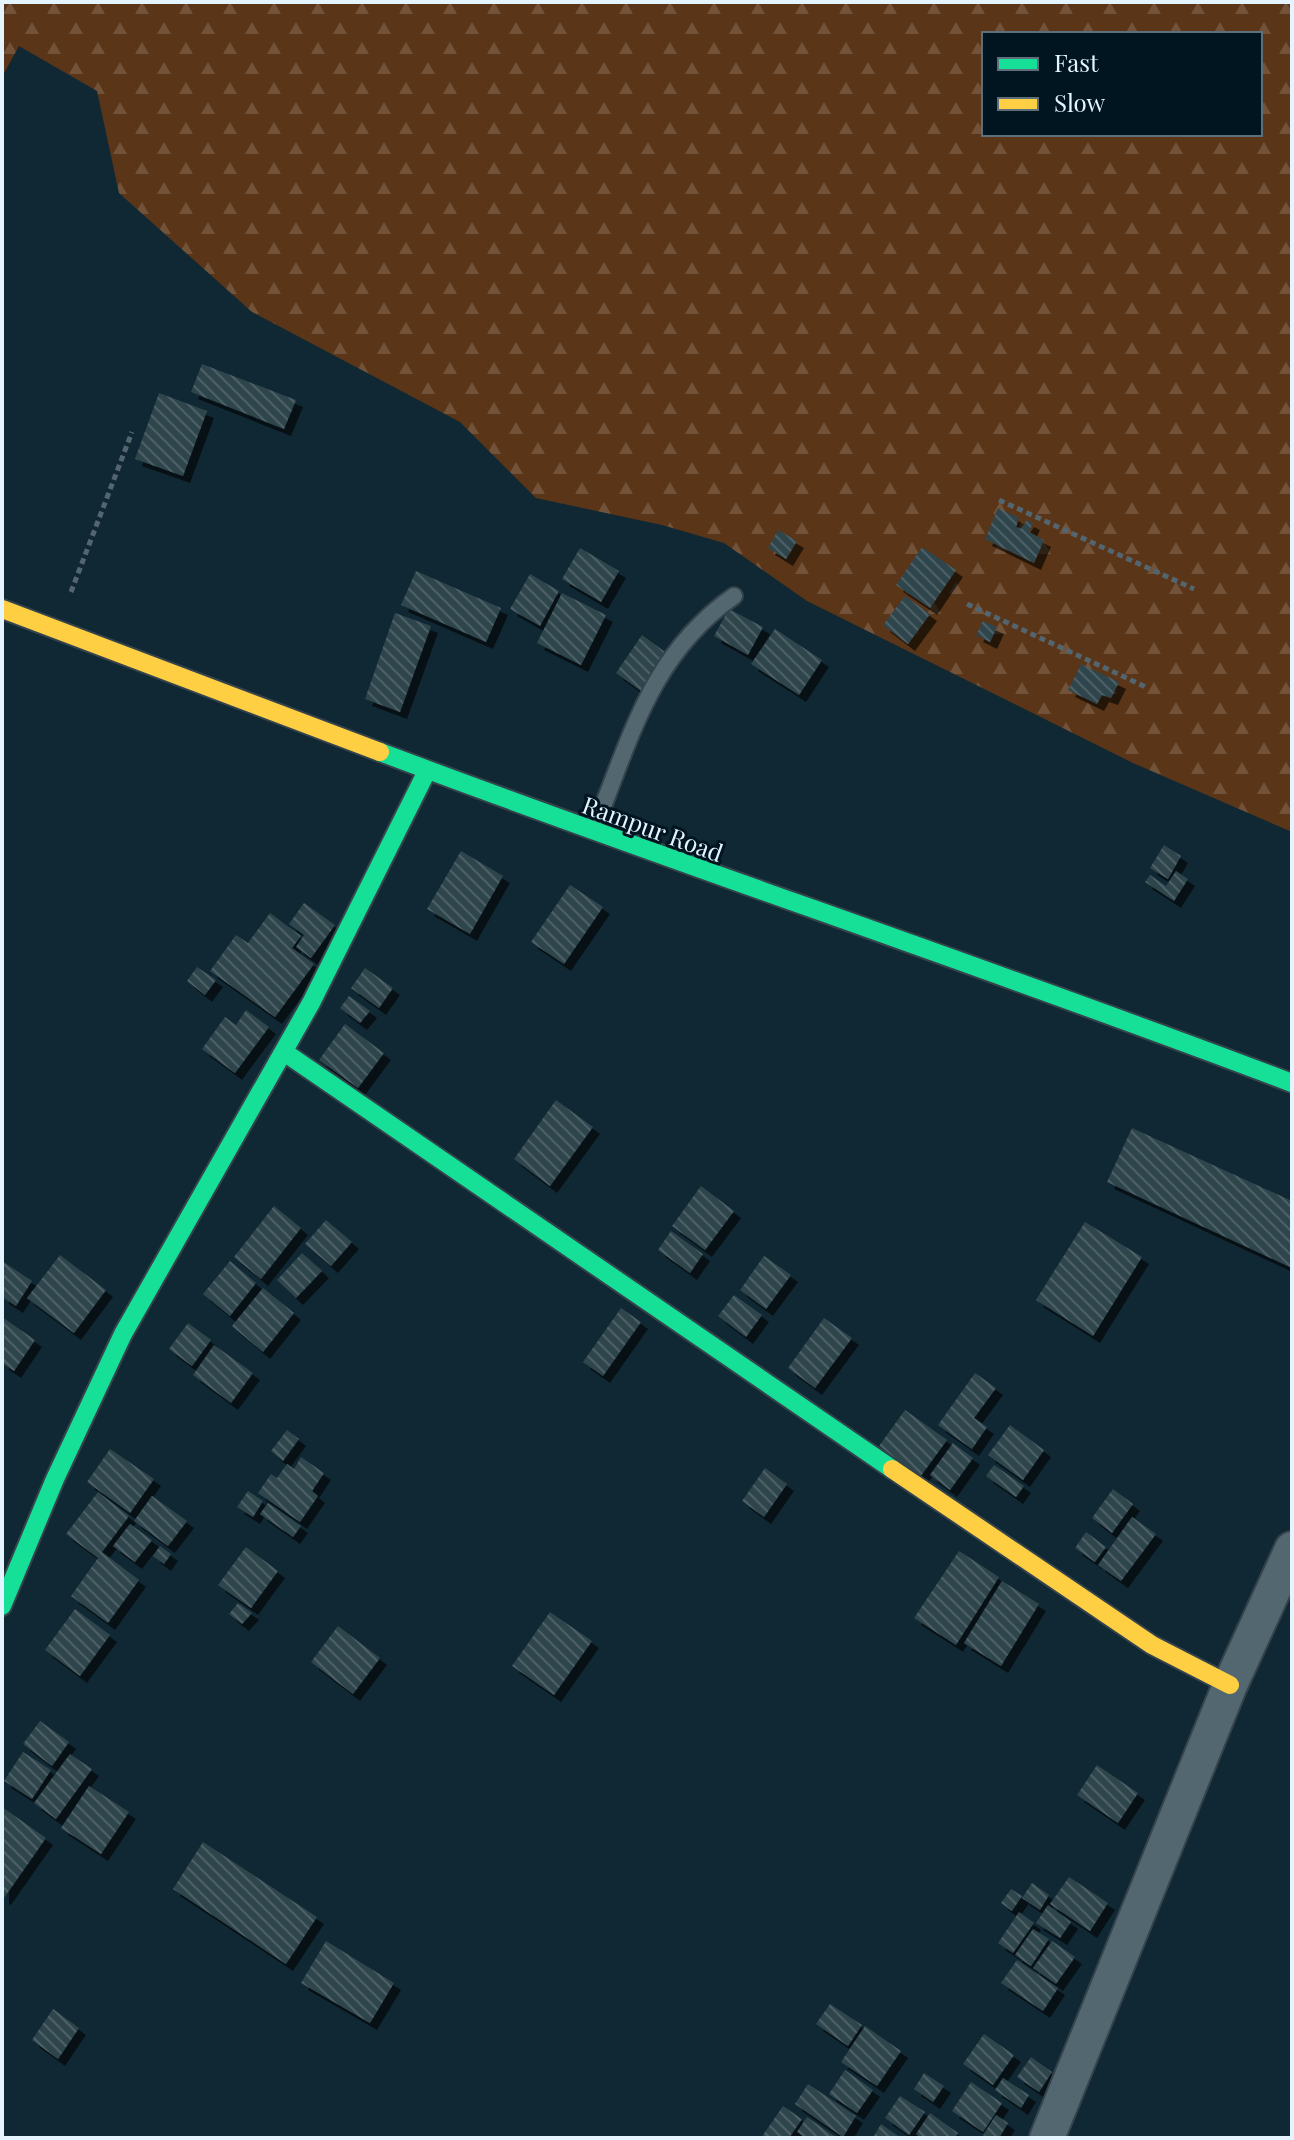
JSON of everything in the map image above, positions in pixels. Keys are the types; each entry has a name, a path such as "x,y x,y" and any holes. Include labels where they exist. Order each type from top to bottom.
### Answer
{"street":[{"name":"Rampur Road","path":"2,609 593,833 1080,1002 1292,1083"},
{"path":"2,1606 55,1479 123,1334 284,1052 427,771"},
{"path":"284,1052 455,1172 1139,1636 1230,1685"},
{"path":"1047,2138 1230,1685 1292,1549"}],"lane":[{"path":"593,833 652,685 693,628 734,596"}],"path":[{"path":"56,630 132,432"},
{"path":"999,500 1194,589"},
{"path":"967,604 1146,687"}],"green space":[{"path":"2,2 1292,2 1292,832 1133,763 807,601 724,543 662,525 536,498 460,422 252,312 119,193 97,91 19,46 2,77"}],"building":[{"path":"202,364 296,400 284,429 191,392"},
{"path":"159,393 207,411 183,476 135,459"},
{"path":"998,508 1019,518 1016,527 1021,529 1027,520 1033,523 1029,532 1044,540 1034,563 985,539"},
{"path":"778,530 797,541 786,559 768,548"},
{"path":"922,547 956,570 930,608 896,585"},
{"path":"580,548 619,571 601,602 562,579"},
{"path":"416,571 501,608 486,642 401,605"},
{"path":"530,574 559,591 540,626 510,609"},
{"path":"562,593 606,615 581,665 537,643"},
{"path":"905,596 930,614 908,644 883,625"},
{"path":"729,609 763,627 748,655 714,636"},
{"path":"395,613 431,626 400,712 365,699"},
{"path":"983,621 997,627 990,642 976,635"},
{"path":"775,629 822,660 799,695 751,664"},
{"path":"642,635 668,654 641,691 616,673"},
{"path":"1081,664 1119,682 1111,698 1102,695 1097,704 1068,690"},
{"path":"1164,845 1181,856 1168,879 1150,868"},
{"path":"461,851 503,876 470,934 427,909"},
{"path":"1176,871 1188,879 1174,901 1145,882 1150,875 1166,886"},
{"path":"570,885 603,907 564,964 531,942"},
{"path":"304,903 335,925 311,958 296,947 304,935 289,924"},
{"path":"270,913 301,936 292,948 314,964 275,1017 210,971 236,935 248,943"},
{"path":"197,967 216,980 205,995 187,981"},
{"path":"365,968 393,988 379,1008 351,988"},
{"path":"349,996 370,1011 360,1023 340,1008"},
{"path":"246,1010 269,1027 235,1073 202,1049 225,1017 236,1025"},
{"path":"345,1024 384,1053 358,1088 319,1060"},
{"path":"556,1100 593,1127 550,1186 514,1159"},
{"path":"1132,1128 1292,1201 1292,1268 1107,1182"},
{"path":"701,1186 734,1211 705,1250 672,1226"},
{"path":"274,1206 301,1228 261,1279 234,1257"},
{"path":"326,1220 352,1242 331,1266 305,1244"},
{"path":"1085,1222 1142,1257 1093,1336 1036,1300"},
{"path":"671,1231 703,1254 690,1273 658,1250"},
{"path":"302,1253 322,1271 296,1298 277,1280"},
{"path":"60,1255 106,1290 74,1333 27,1298"},
{"path":"764,1256 791,1275 766,1309 740,1290"},
{"path":"2,1261 32,1281 16,1306 2,1297"},
{"path":"230,1261 256,1283 230,1316 203,1294"},
{"path":"263,1288 294,1313 263,1352 232,1326"},
{"path":"734,1295 762,1315 746,1337 718,1316"},
{"path":"621,1308 641,1322 603,1376 583,1362"},
{"path":"2,1317 35,1340 14,1371 2,1363"},
{"path":"824,1318 852,1338 815,1388 788,1368"},
{"path":"188,1323 211,1340 192,1366 169,1349"},
{"path":"214,1345 253,1373 231,1403 193,1375"},
{"path":"975,1373 996,1388 974,1418 987,1427 972,1449 938,1425"},
{"path":"905,1410 947,1440 920,1477 879,1446"},
{"path":"1010,1425 1044,1450 1023,1480 988,1455"},
{"path":"287,1430 299,1439 283,1461 271,1451"},
{"path":"953,1443 973,1458 950,1490 930,1475"},
{"path":"110,1449 154,1479 130,1513 87,1482"},
{"path":"301,1457 324,1473 312,1491 318,1496 300,1522 258,1493 271,1474 277,1478 287,1464 294,1469"},
{"path":"994,1465 1024,1486 1016,1497 986,1476"},
{"path":"765,1468 787,1484 764,1517 742,1501"},
{"path":"1113,1489 1133,1504 1112,1533 1092,1518"},
{"path":"248,1491 263,1501 253,1517 237,1507"},
{"path":"98,1492 129,1516 102,1552 139,1580 108,1623 71,1596 98,1558 66,1534"},
{"path":"152,1496 187,1521 168,1546 134,1521"},
{"path":"268,1503 301,1526 293,1537 260,1514"},
{"path":"1132,1517 1156,1534 1121,1581 1098,1565"},
{"path":"130,1524 152,1540 135,1562 113,1546"},
{"path":"1086,1532 1106,1547 1095,1562 1075,1548"},
{"path":"160,1546 171,1554 164,1564 153,1556"},
{"path":"246,1547 278,1571 251,1608 218,1585"},
{"path":"959,1551 999,1577 956,1645 914,1618"},
{"path":"1002,1581 1039,1604 1001,1666 964,1643"},
{"path":"238,1603 252,1613 242,1624 229,1614"},
{"path":"75,1609 110,1635 80,1676 45,1650"},
{"path":"550,1612 592,1641 554,1695 512,1666"},
{"path":"338,1626 380,1658 353,1694 311,1662"},
{"path":"40,1721 69,1742 52,1766 23,1744"},
{"path":"23,1752 51,1770 32,1799 4,1781"},
{"path":"70,1754 92,1769 56,1819 34,1803"},
{"path":"1097,1765 1138,1793 1118,1823 1077,1795"},
{"path":"89,1786 129,1812 101,1854 61,1828"},
{"path":"2,1807 46,1838 4,1898 2,1897"},
{"path":"203,1842 317,1917 286,1964 173,1889"},
{"path":"1069,1877 1108,1903 1090,1931 1050,1904"},
{"path":"1032,1883 1049,1895 1040,1910 1022,1898"},
{"path":"1011,1889 1022,1896 1012,1911 1001,1903"},
{"path":"1048,1905 1071,1922 1060,1938 1036,1923"},
{"path":"1019,1912 1034,1923 1013,1953 998,1943"},
{"path":"1033,1929 1049,1939 1031,1966 1015,1955"},
{"path":"326,1941 394,1983 370,2023 301,1983"},
{"path":"1052,1941 1075,1957 1056,1984 1033,1968"},
{"path":"1017,1960 1058,1988 1043,2011 1001,1983"},
{"path":"830,2004 862,2025 848,2046 816,2024"},
{"path":"53,2009 79,2028 58,2059 32,2040"},
{"path":"865,2026 901,2051 877,2086 841,2062"},
{"path":"984,2034 1014,2055 993,2085 963,2064"},
{"path":"1031,2057 1052,2072 1039,2092 1017,2077"},
{"path":"845,2070 873,2090 857,2113 829,2094"},
{"path":"924,2073 944,2086 933,2102 914,2089"},
{"path":"1003,2078 1029,2095 1021,2108 995,2090"},
{"path":"971,2082 1002,2103 983,2132 952,2111"},
{"path":"808,2084 856,2116 843,2137 795,2104"},
{"path":"900,2096 925,2112 909,2135 885,2118"},
{"path":"783,2106 802,2119 789,2138 761,2138"},
{"path":"930,2113 958,2133 955,2138 921,2138 916,2134"},
{"path":"996,2115 1008,2123 999,2138 987,2138 983,2135"},
{"path":"807,2117 837,2138 806,2138 797,2132"},
{"path":"881,2124 901,2138 874,2136"}],"traffic: fast":[{"path":"380,752 1292,1083"},
{"path":"2,1606 55,1479 123,1334 311,1003 427,771"},
{"path":"284,1052 892,1469"}],"traffic: slow":[{"path":"2,609 380,752"},
{"path":"892,1469 1152,1645 1230,1685"}]}
